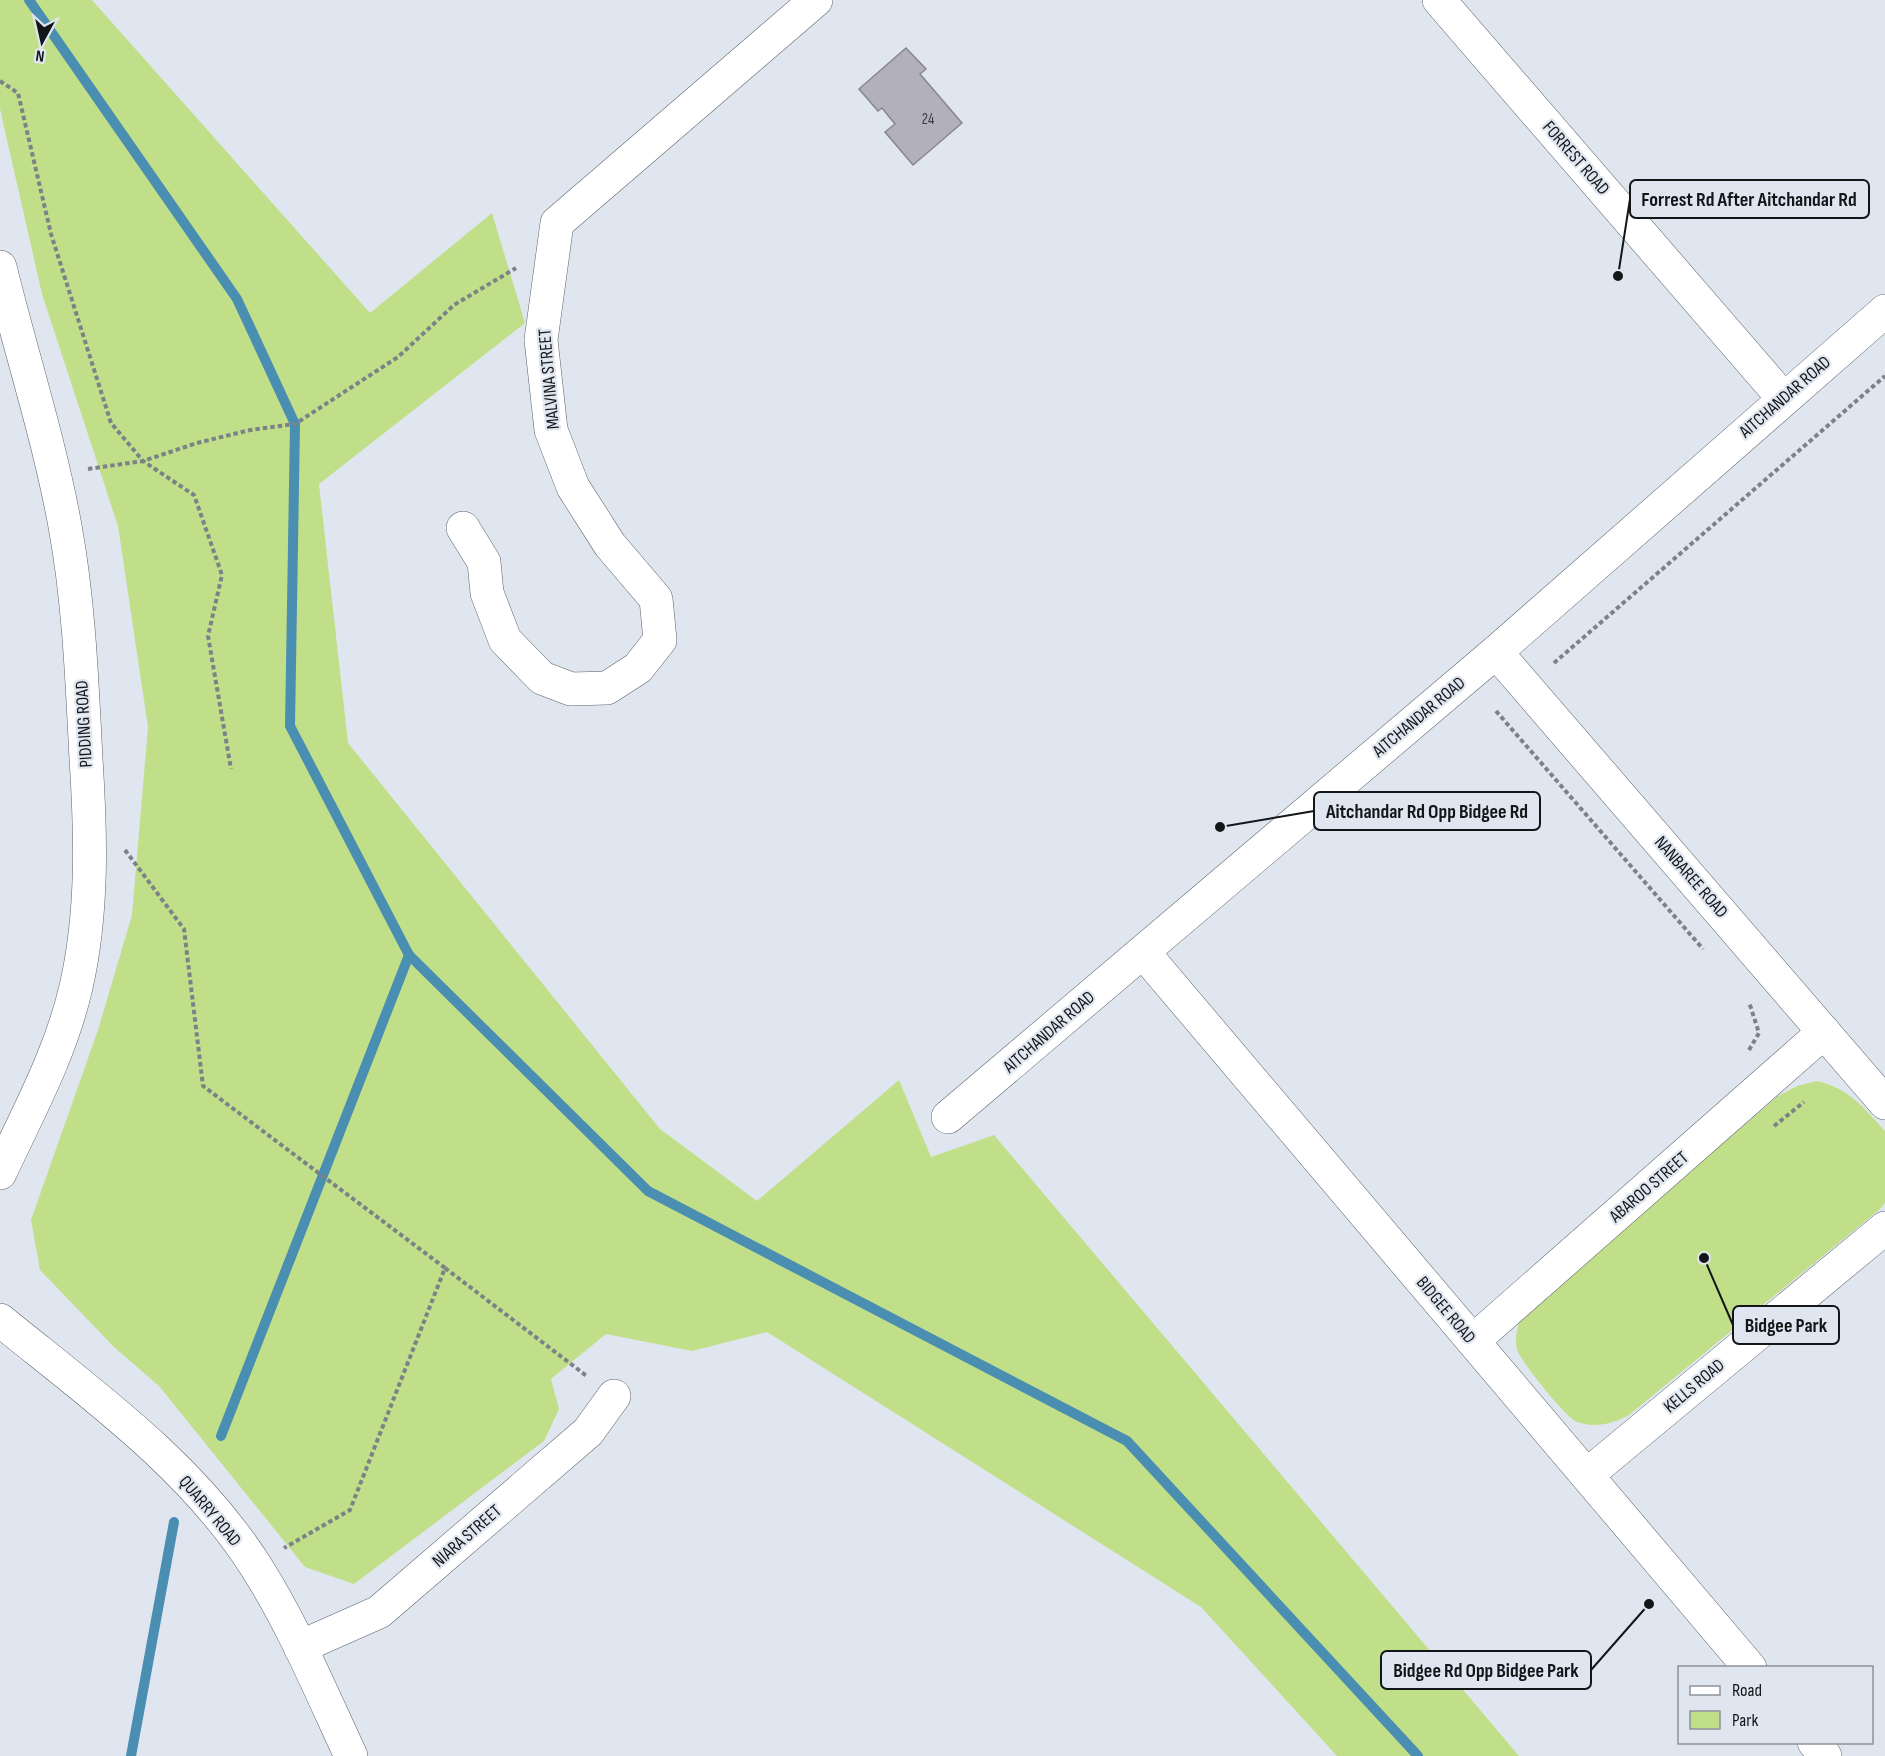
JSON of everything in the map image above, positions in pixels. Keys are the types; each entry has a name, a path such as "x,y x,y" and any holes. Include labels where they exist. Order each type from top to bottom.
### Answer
{"street":[{"name":"MALVINA STREET","path":"463,528 484,562 487,592 505,640 542,678 570,689 607,688 638,668 660,640 656,598 610,545 573,487 551,429 541,340 557,223 816,0"},
{"name":"FORREST ROAD","path":"1439,0 1783,398"},
{"name":"PIDDING ROAD","path":"0,267 65,525 75,592 89,801 89,884 82,959 75,990 53,1056 11,1134 0,1173"},
{"name":"AITCHANDAR ROAD","path":"948,1117 1496,652 1783,398 1885,311"},
{"name":"NANBAREE ROAD","path":"1496,652 1885,1103"},
{"name":"BIDGEE ROAD","path":"1143,952 1748,1666"},
{"name":"ABAROO STREET","path":"1473,1341 1824,1032"},
{"name":"KELLS ROAD","path":"1587,1475 1885,1228"},
{"name":"QUARRY ROAD","path":"0,1320 140,1434 199,1493 255,1564 300,1647 351,1756"},
{"name":"NIARA STREET","path":"300,1647 379,1612 588,1432 614,1396"},
{"path":"1815,1744 1825,1756"}],"path":[{"path":"0,81 18,93 51,234 111,423 144,460 194,495 222,575 208,636 231,769"},
{"path":"54,474 144,460 197,443 250,430 295,424 398,357 454,304 517,267"},
{"path":"1553,662 1885,376"},
{"path":"1496,711 1705,952"},
{"path":"123,847 184,929 203,1086 614,1396"},
{"path":"1744,997 1752,1006 1759,1033 1748,1052"},
{"path":"1774,1126 1804,1102"},
{"path":"255,1564 351,1510 445,1269"}],"green space":[{"path":"0,0 92,0 370,313 492,213 525,323 319,484 348,743 660,1129 757,1201 899,1080 931,1157 994,1135 1519,1756 1337,1756 1201,1607 767,1332 692,1351 606,1334 551,1379 559,1409 544,1441 354,1584 305,1567 159,1386 114,1347 40,1270 31,1220 98,1030 132,915 148,727 118,526 42,294 0,109"},
{"path":"1817,1081 1847,1094 1863,1107 1885,1131 1885,1203 1629,1415 1616,1421 1595,1425 1575,1421 1569,1417 1534,1375 1517,1349 1520,1317 1778,1096 1797,1086"}],"building":[{"path":"906,48 926,69 920,74 962,123 913,165 885,132 895,124 882,108 878,111 859,89"}],"waterway":[{"path":"29,0 237,299 295,424 290,726 409,955 648,1191 1127,1441 1418,1756"},
{"path":"221,1436 409,955"},
{"path":"131,1756 174,1522"}],"place":[{"name":"Forrest Rd After Aitchandar Rd","path":"1618,276"},
{"name":"Aitchandar Rd Opp Bidgee Rd","path":"1220,827"},
{"name":"Bidgee Park","path":"1704,1258"},
{"name":"Bidgee Rd Opp Bidgee Park","path":"1649,1604"}]}
